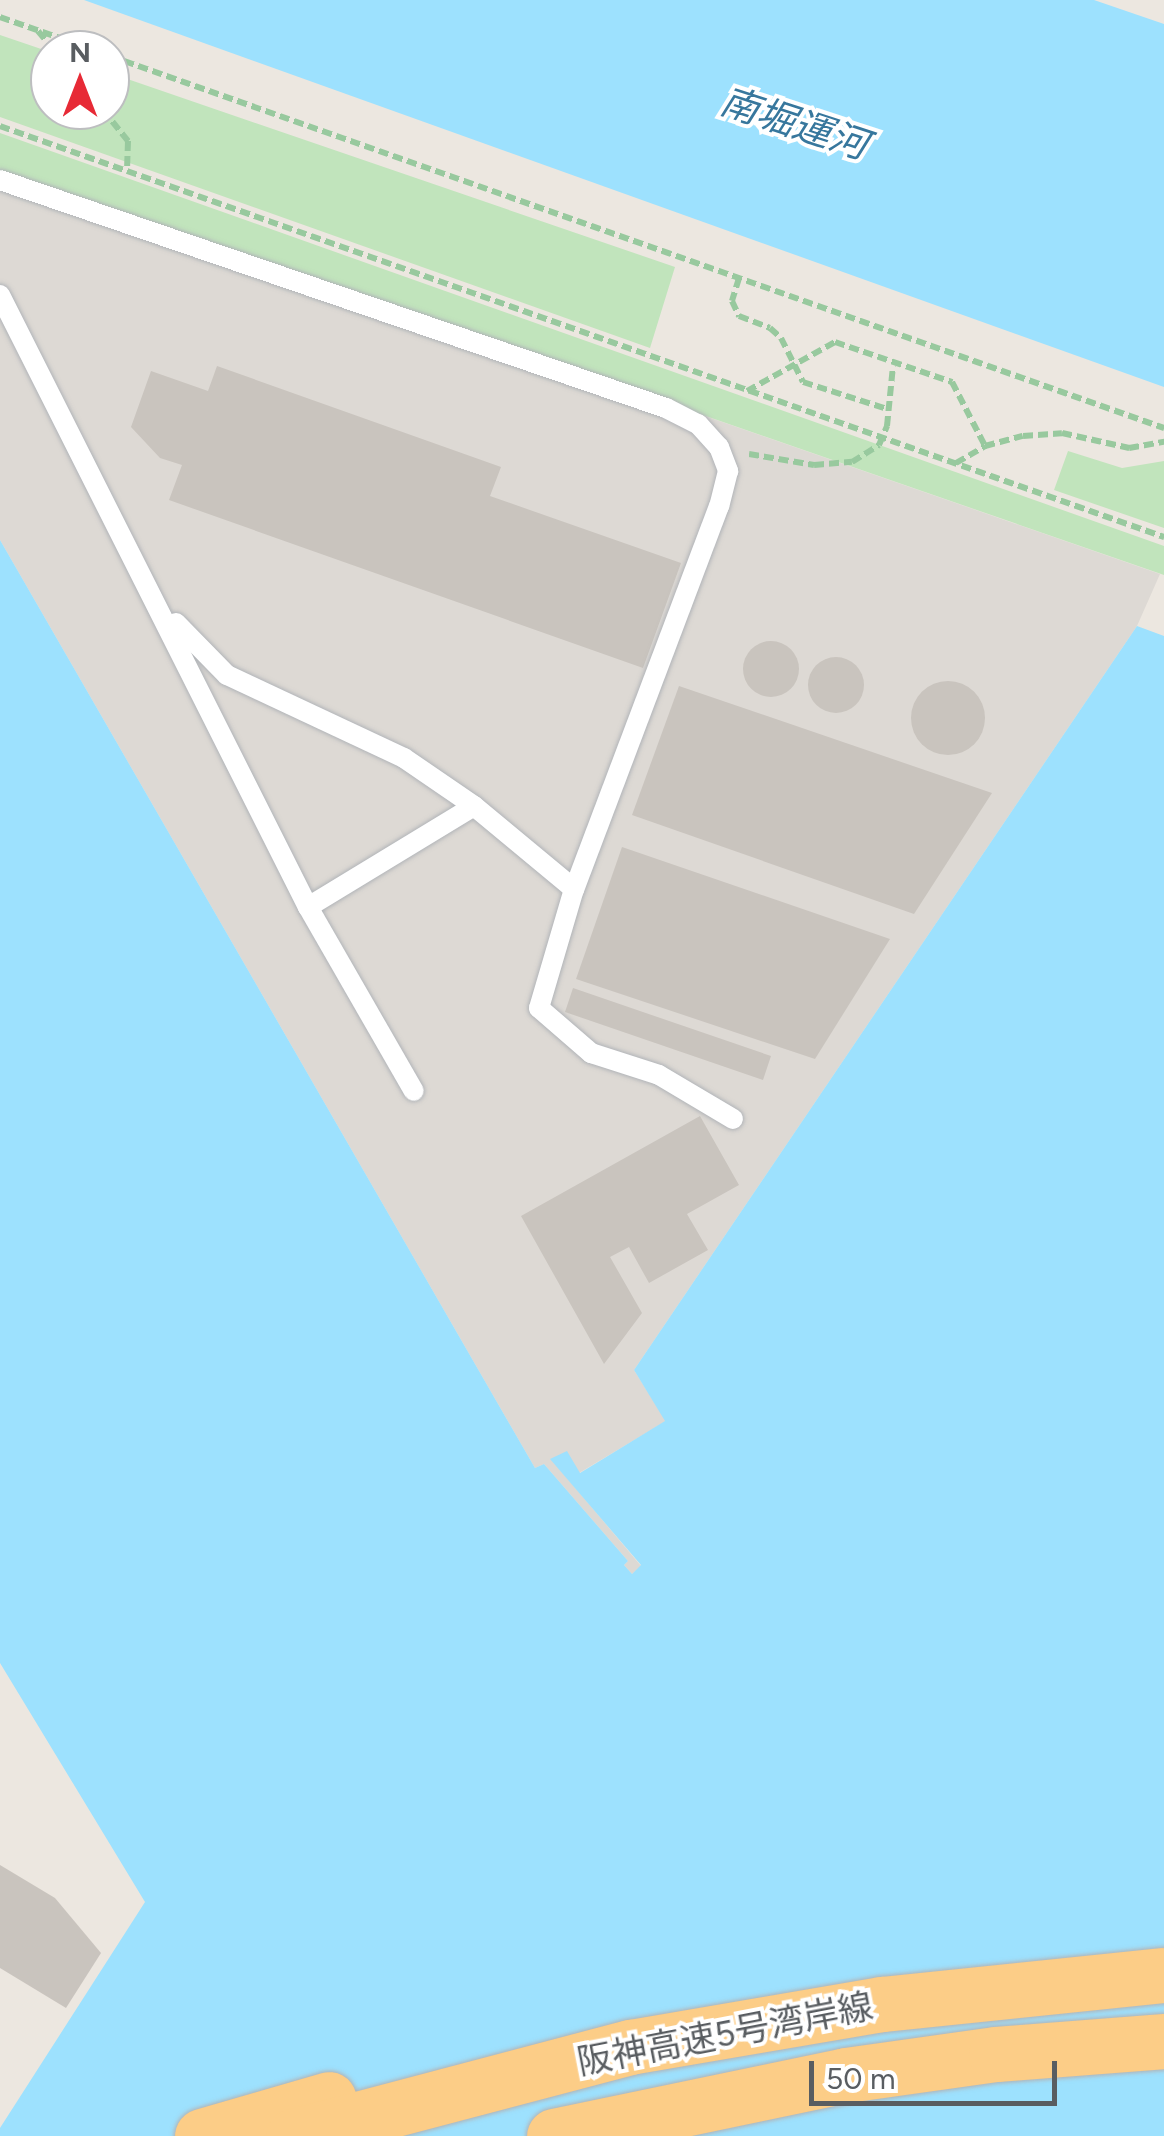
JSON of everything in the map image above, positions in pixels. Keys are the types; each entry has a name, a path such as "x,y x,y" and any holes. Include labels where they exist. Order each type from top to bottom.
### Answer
{"highway":[{"name":"阪神高速5号湾岸線","path":"293,2136 630,2047 900,2002 1164,1975"},
{"name":"阪神高速5号湾岸線","path":"554,2136 846,2075 996,2054 1164,2041"},
{"path":"202,2136 351,2093 504,2060 630,2047"}],"lane":[{"path":"0,180 666,408 698,424 719,447 728,471 719,506 574,889 538,1008 591,1053 659,1074 733,1119"},
{"path":"0,294 308,906 414,1090"},
{"path":"152,592 182,632 226,675 404,758 474,806 574,889"},
{"path":"308,906 474,806"}],"path":[{"path":"0,17 37,30"},
{"path":"130,63 1164,428"},
{"path":"0,126 1164,537"},
{"path":"120,130 128,140 127,171"},
{"path":"739,278 732,301 739,316 770,328 803,382 887,409"},
{"path":"748,390 835,342 894,366 952,382 985,446"},
{"path":"719,447 814,466 852,462 879,445 894,366"},
{"path":"956,463 985,446 1062,433 1130,448 1164,442"}],"shaded area":[{"path":"0,171 1160,574 1137,626 634,1370 666,1421 579,1473 551,1459 641,1566 632,1574 624,1565 628,1561 544,1464 535,1468 0,540"}],"green space":[{"path":"0,35 30,45 30,128 0,117"},
{"path":"130,80 675,267 650,348 37,130 130,130"},
{"path":"0,133 1164,546 1164,575 0,171"},
{"path":"1068,451 1122,468 1164,461 1164,528 1054,490"}],"water":[{"name":"南堀運河","path":"84,0 1094,0 1164,24 1164,387"},
{"path":"0,540 535,1468 544,1464 628,1561 624,1565 632,1574 641,1565 550,1459 567,1451 580,1473 665,1421 634,1370 1137,626 1164,636 1164,2136 0,2136 0,2128 145,1902 0,1663"}],"building":[{"path":"217,366 501,467 490,496 681,563 643,668 169,500 182,465 160,458 131,427 151,371 208,391"},
{"path":"771,641 791,649 799,669 791,689 771,697 751,689 743,669 751,649"},
{"path":"836,657 856,665 864,685 856,705 836,713 816,705 808,685 816,665"},
{"path":"948,681 962,683 974,692 983,704 983,732 974,744 962,753 948,755 934,753 922,744 913,732 911,718 913,704 922,692 934,683"},
{"path":"679,686 992,793 914,914 632,815"},
{"path":"622,847 890,939 815,1059 576,979"},
{"path":"573,988 771,1056 763,1080 565,1012"},
{"path":"700,1116 739,1185 687,1214 708,1250 649,1283 629,1247 610,1257 642,1313 604,1364 521,1216"},
{"path":"0,1865 55,1898 101,1953 66,2008 0,1968"}]}
